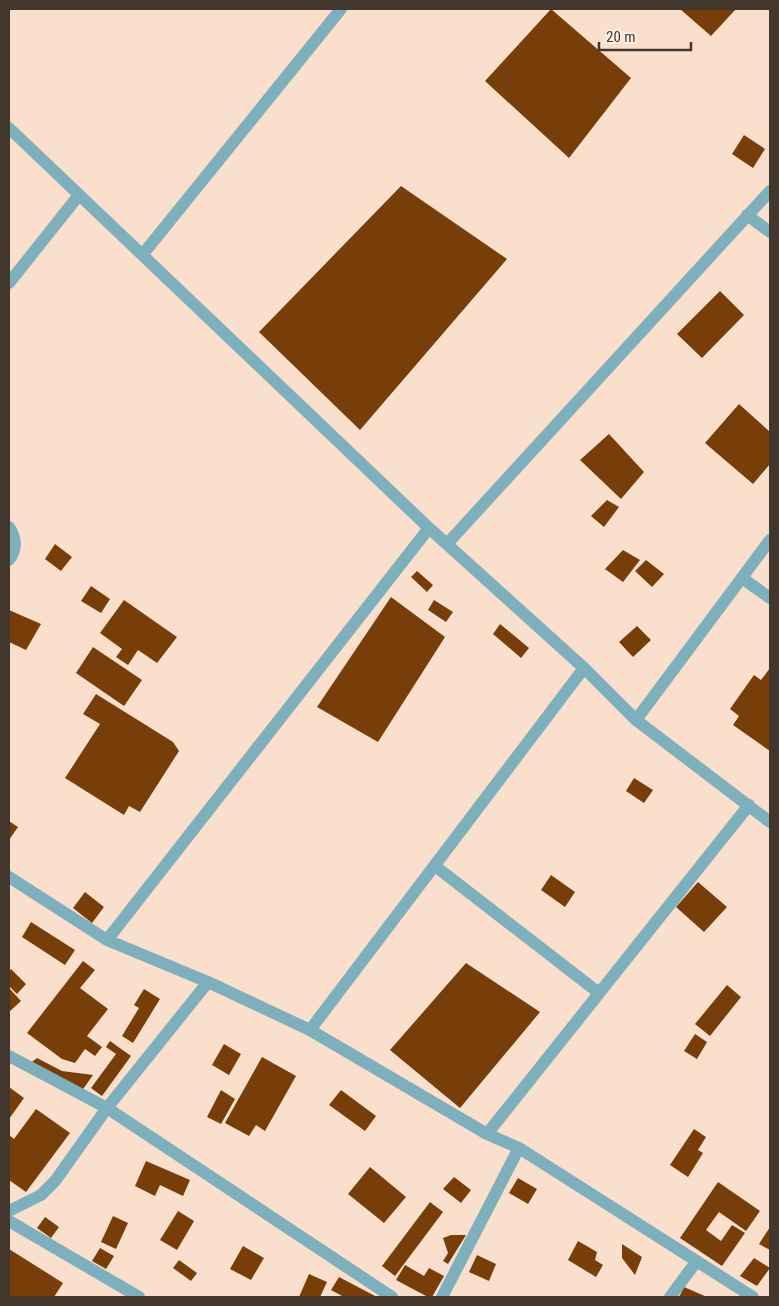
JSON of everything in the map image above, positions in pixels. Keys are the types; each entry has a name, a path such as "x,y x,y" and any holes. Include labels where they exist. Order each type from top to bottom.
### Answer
{"street":[{"path":"143,254 340,9"},
{"path":"9,128 429,528 584,668 636,720 749,804 770,822"},
{"path":"447,544 770,192"},
{"path":"9,283 80,195"},
{"path":"747,216 770,232"},
{"path":"9,528 15,536 14,553 9,560"},
{"path":"107,940 429,528"},
{"path":"636,720 770,540"},
{"path":"742,578 770,598"},
{"path":"310,1030 584,668"},
{"path":"487,1134 749,804"},
{"path":"435,866 598,993"},
{"path":"9,877 107,940 208,982 310,1030 487,1134 518,1148 753,1297"},
{"path":"9,1211 41,1195 55,1181 69,1164 107,1108 208,982"},
{"path":"9,1056 107,1108 392,1297"},
{"path":"442,1297 518,1148"},
{"path":"9,1221 139,1297"},
{"path":"670,1297 696,1262"}],"building":[{"path":"551,9 631,78 569,158 485,81"},
{"path":"680,9 736,9 711,36"},
{"path":"744,135 765,149 753,168 732,154"},
{"path":"401,186 507,259 360,430 259,332"},
{"path":"720,291 744,315 702,358 677,334"},
{"path":"739,404 770,432 770,464 753,484 705,443"},
{"path":"609,434 644,472 621,499 580,460"},
{"path":"607,500 619,507 604,527 591,516"},
{"path":"55,544 72,557 61,571 45,559"},
{"path":"623,550 640,560 623,582 605,569"},
{"path":"646,560 664,574 652,587 635,571"},
{"path":"417,571 433,585 427,592 411,577"},
{"path":"91,586 110,599 101,613 81,601"},
{"path":"391,597 445,637 378,742 317,707"},
{"path":"124,600 177,637 157,663 138,650 128,665 116,657 122,649 100,633"},
{"path":"434,600 453,612 446,622 428,610"},
{"path":"9,610 41,624 26,650 9,642"},
{"path":"500,624 529,648 521,658 493,634"},
{"path":"637,626 651,640 633,657 619,642"},
{"path":"93,647 142,680 124,706 76,673"},
{"path":"770,668 770,751 733,725 739,716 730,709 754,675 761,680"},
{"path":"96,694 173,742 179,751 140,812 129,806 124,815 65,778 100,724 83,714"},
{"path":"634,778 653,790 644,803 626,791"},
{"path":"9,821 18,827 9,840"},
{"path":"551,875 575,892 565,907 541,890"},
{"path":"698,882 727,907 704,932 676,907"},
{"path":"85,892 104,907 92,923 73,908"},
{"path":"31,922 75,950 65,965 22,937"},
{"path":"83,961 95,970 80,988 108,1009 87,1036 102,1047 95,1056 85,1049 75,1063 62,1059 27,1033"},
{"path":"466,963 540,1012 460,1108 390,1050"},
{"path":"11,969 26,984 17,994 9,986 9,972"},
{"path":"727,985 741,997 710,1036 695,1024"},
{"path":"9,988 21,1001 9,1012"},
{"path":"144,989 160,999 133,1043 122,1036 139,1008 134,1005"},
{"path":"695,1034 707,1042 697,1059 684,1051"},
{"path":"110,1041 131,1056 102,1096 91,1088 116,1054 106,1047"},
{"path":"224,1044 241,1054 229,1075 212,1065"},
{"path":"262,1057 296,1076 265,1131 256,1125 249,1136 225,1123"},
{"path":"37,1058 62,1071 93,1075 81,1092 28,1065"},
{"path":"9,1087 24,1098 9,1119"},
{"path":"221,1090 235,1099 221,1124 207,1117"},
{"path":"341,1090 376,1116 365,1131 329,1105"},
{"path":"36,1109 70,1133 26,1192 9,1180 9,1135 14,1139"},
{"path":"694,1129 706,1137 698,1150 703,1153 688,1177 670,1165"},
{"path":"146,1161 190,1180 183,1196 160,1185 155,1196 135,1186"},
{"path":"370,1167 406,1197 384,1223 348,1194"},
{"path":"454,1177 471,1190 461,1203 443,1189"},
{"path":"518,1178 537,1189 528,1204 509,1193"},
{"path":"718,1182 760,1211 746,1231 719,1212 706,1230 721,1241 732,1225 745,1233 722,1266 680,1238"},
{"path":"430,1202 443,1212 395,1276 382,1266"},
{"path":"178,1211 194,1221 177,1250 160,1240"},
{"path":"113,1216 128,1223 116,1249 101,1242"},
{"path":"45,1217 59,1227 51,1238 37,1228"},
{"path":"770,1227 770,1250 759,1244"},
{"path":"451,1235 466,1235 448,1264 443,1261 448,1253 443,1238"},
{"path":"578,1241 597,1252 595,1260 603,1265 596,1277 568,1260"},
{"path":"622,1244 642,1257 635,1275 622,1258"},
{"path":"243,1246 264,1258 251,1280 230,1269"},
{"path":"100,1248 114,1256 106,1269 92,1261"},
{"path":"9,1249 63,1283 54,1297 9,1297"},
{"path":"477,1255 496,1264 489,1281 469,1272"},
{"path":"754,1258 770,1268 757,1286 740,1276"},
{"path":"179,1260 197,1273 191,1281 173,1268"},
{"path":"405,1265 424,1276 429,1268 444,1276 432,1297 428,1297 396,1280"},
{"path":"309,1274 327,1282 320,1297 299,1297"},
{"path":"339,1277 377,1297 344,1297 331,1290"},
{"path":"684,1287 707,1297 679,1297"}]}
